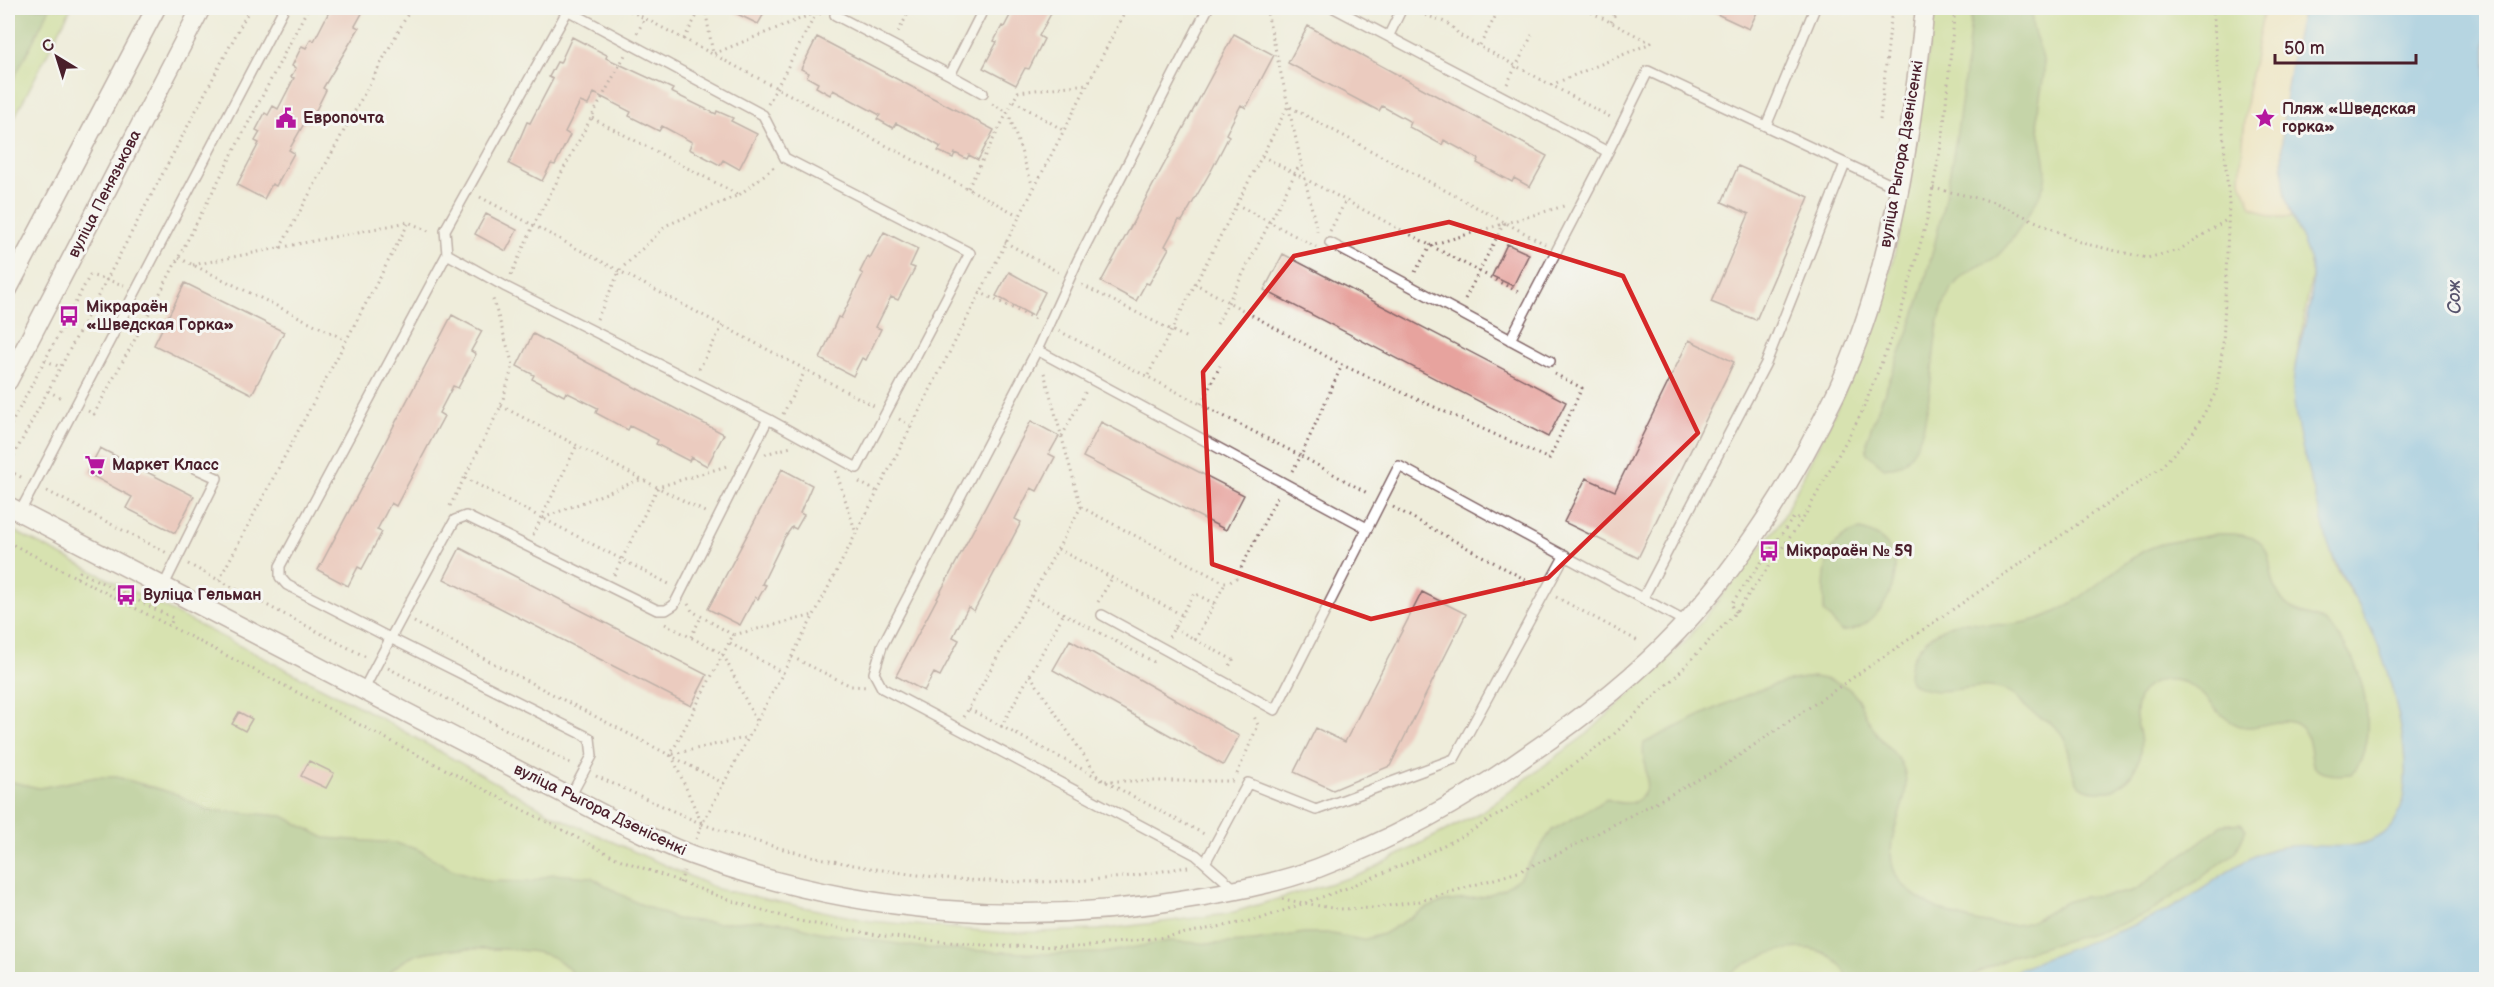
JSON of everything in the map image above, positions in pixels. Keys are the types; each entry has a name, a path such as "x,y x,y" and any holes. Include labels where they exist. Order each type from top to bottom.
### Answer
{"street":[{"path":"8,289 156,8"},
{"name":"вуліца Пенязькова","path":"8,381 201,8"},
{"name":"вуліца Рыгора Дзенісенкі","path":"14,509 570,797 690,854 810,889 873,902 934,910 998,914 1091,912 1236,891 1314,869 1347,856 1428,819 1478,790 1577,721 1657,651 1686,622 1725,576 1767,516 1837,390 1880,276 1900,189 1925,8"}],"lane":[{"path":"14,509 34,484 284,8"},
{"path":"950,75 984,8"},
{"path":"1208,8 1070,278 1037,350 882,646 874,673 882,688 1196,855 1236,891"},
{"path":"1334,8 1608,152"},
{"path":"1389,35 1402,8"},
{"path":"1766,126 1815,8"},
{"path":"447,254 486,277 768,419 857,468 970,253 785,158 763,115 568,9 445,230 447,254 280,566 280,577 287,585 590,738 592,756 570,797"},
{"path":"831,16 891,44 983,93"},
{"path":"1510,340 1648,71 1900,189"},
{"path":"1643,598 1766,363 1845,164"},
{"path":"1328,242 1550,361"},
{"path":"1037,350 1283,485 1367,528"},
{"path":"364,689 455,520 466,516 657,610 666,610 675,605 768,419"},
{"path":"1102,615 1275,710 1399,466 1686,622"},
{"path":"164,585 217,478 195,468"},
{"path":"1205,863 1248,783 1316,810 1454,759 1565,555"}],"path":[{"path":"250,8 108,279 10,458 8,472 643,800 702,824 758,843 825,861 921,877 1031,883 1104,879 1189,867 1210,826"},
{"path":"48,391 94,414 179,258 308,8"},
{"path":"280,248 411,8"},
{"path":"625,8 1018,215"},
{"path":"684,39 700,8"},
{"path":"705,8 713,54"},
{"path":"891,44 911,8"},
{"path":"694,843 1127,8"},
{"path":"1236,204 1321,249 1266,8"},
{"path":"1407,8 1421,15 1436,17 1517,67 1613,119"},
{"path":"1421,15 1438,8"},
{"path":"1480,45 1500,8"},
{"path":"1550,85 1651,43 1583,8"},
{"path":"1611,22 1618,8"},
{"path":"1880,120 1892,8"},
{"path":"8,542 616,858 680,884 799,921 883,936 993,945 1081,947 1164,938 1260,920 1412,861 1466,834 1539,790 1612,736 1676,677 1736,612 1803,519 1861,414 1899,319 1926,224 1943,135 1955,8"},
{"path":"1271,897 1337,909 1373,908 1420,901 1518,872 1562,852 1722,767 2160,468 2193,433 2216,392 2223,346 2228,219 2213,8"},
{"path":"713,54 818,10 831,16"},
{"path":"763,115 818,10"},
{"path":"496,310 534,224 645,18"},
{"path":"1501,96 1532,35"},
{"path":"968,188 1018,92 1087,84"},
{"path":"983,93 982,100 1008,112 1033,187"},
{"path":"1014,101 1063,130"},
{"path":"1148,375 1288,106"},
{"path":"1288,106 1557,250"},
{"path":"591,118 739,195"},
{"path":"1262,156 1531,299"},
{"path":"592,331 620,270 667,225 739,195 785,158"},
{"path":"1217,324 1301,162"},
{"path":"1933,188 1994,202 2082,243 2147,258 2179,250 2228,219"},
{"path":"476,195 910,425"},
{"path":"1328,242 1346,200"},
{"path":"1408,285 1431,245 1583,200"},
{"path":"193,265 408,222 428,232 445,230"},
{"path":"219,580 408,222"},
{"path":"1458,311 1504,223"},
{"path":"1005,242 1187,338"},
{"path":"179,258 345,339"},
{"path":"8,430 90,275 108,279"},
{"path":"449,509 501,406 513,365 486,277"},
{"path":"1194,283 1342,365 1549,459 1582,388 1550,372"},
{"path":"979,292 1148,375 1301,456 1657,651"},
{"path":"693,381 723,324"},
{"path":"958,728 1081,507 1037,350"},
{"path":"45,360 60,367"},
{"path":"1195,640 1226,582 1236,578 1283,485 1301,456 1342,365"},
{"path":"1201,404 1220,366"},
{"path":"1062,438 1086,390"},
{"path":"501,406 719,519"},
{"path":"527,545 577,445"},
{"path":"746,461 792,447"},
{"path":"608,587 658,487 732,465 726,475"},
{"path":"835,469 855,531"},
{"path":"465,478 681,591"},
{"path":"542,519 642,479"},
{"path":"706,512 712,503"},
{"path":"1081,507 1226,582"},
{"path":"1736,612 1731,604 1794,517 1803,519"},
{"path":"1058,549 1182,615"},
{"path":"77,578 80,572 173,618 170,626"},
{"path":"1032,596 1155,662 1194,593 1215,604"},
{"path":"417,611 412,621 671,754 724,784"},
{"path":"1001,727 1064,613"},
{"path":"671,754 733,635 814,615"},
{"path":"690,637 701,617"},
{"path":"662,622 723,654 757,723"},
{"path":"1174,628 1233,660 1221,680"},
{"path":"729,643 783,673"},
{"path":"792,657 851,686 882,688"},
{"path":"1030,675 1101,782"},
{"path":"968,709 1101,782 1206,835"},
{"path":"1229,790 1258,724 1253,715 1244,709"},
{"path":"671,754 749,737"},
{"path":"671,754 702,824"},
{"path":"1101,782 1233,781"},
{"path":"680,884 686,866"}],"highlighted area":[{"path":"1449,222 1623,276 1698,433 1548,578 1371,619 1212,564 1203,372 1294,256"}],"green space":[{"path":"8,8 71,8 8,130"},
{"path":"8,8 50,8 8,90"},
{"path":"1934,8 2264,8 2243,136 2272,217 2293,217 2309,257 2312,276 2295,366 2293,390 2331,552 2340,574 2375,638 2394,694 2401,726 2405,757 2405,787 2399,812 2388,831 2375,840 2346,847 2299,846 2269,850 2242,863 2164,912 2123,930 2041,960 2000,979 8,979 8,528 364,709 557,817 718,889 870,921 1006,933 1098,930 1227,914 1362,874 1481,812 1587,734 1685,642 1780,523 1843,395 1888,280 1908,196"},
{"path":"1972,8 2033,8 2033,28 2044,66 2038,114 2046,172 2045,181 2032,209 2002,251 1993,259 1966,273 1949,294 1937,329 1929,397 1919,440 1910,456 1897,466 1884,468 1867,453 1867,440 1915,313 1940,223 1954,152"},
{"path":"1860,530 1880,539 1892,553 1895,570 1892,588 1883,605 1871,619 1857,628 1841,631 1824,612 1827,562 1838,542 1847,534"},
{"path":"2215,534 2239,535 2255,539 2264,546 2277,592 2286,604 2296,611 2327,624 2340,638 2350,655 2365,696 2367,718 2366,739 2361,758 2352,774 2333,775 2315,768 2307,737 2295,723 2280,721 2248,727 2240,726 2231,722 2188,684 2162,680 2149,686 2137,704 2136,716 2141,743 2139,759 2128,779 2113,790 2088,790 2080,786 2076,779 2067,744 2060,731 2027,708 2015,695 2002,689 1988,687 1935,691 1910,682 1910,665 1922,644 1936,633 1956,623 1998,625 2023,623 2041,618 2056,612 2082,596 2118,568 2152,547"},
{"path":"1814,677 1842,684 1850,690 1856,696 1877,734 1901,762 1906,786 1892,842 1893,867 1900,881 1913,894 1948,913 1988,923 2022,924 2075,899 2121,894 2137,889 2222,825 2241,823 2246,829 2236,852 2146,914 2119,925 2013,956 1965,979 1849,979 1837,963 1823,953 1806,949 1788,949 1770,953 1752,961 1721,980 576,980 561,962 546,954 478,949 442,950 416,955 406,959 383,979 8,979 8,781 39,788 96,777 117,777 176,794 207,810 283,816 325,838 395,843 417,849 451,869 488,881 531,882 553,874 591,877 633,901 676,919 719,923 763,920 787,923 819,932 924,948 1045,954 1103,953 1169,941 1213,944 1255,941 1304,933 1327,933 1362,940 1383,934 1425,909 1442,902 1483,897 1503,889 1519,878 1552,830 1607,799 1620,803 1638,800 1647,782 1644,743 1751,693 1773,685"}],"sand":[{"name":"Пляж «Шведская горка»","path":"2264,8 2303,8 2283,159 2287,199 2293,217 2272,217 2251,206 2240,179 2247,96"}],"water":[{"name":"Сож","path":"2303,8 2486,8 2486,979 2000,979 2041,960 2123,930 2164,912 2242,863 2270,850 2297,846 2351,846 2377,838 2393,823 2402,801 2405,774 2403,744 2391,683 2375,638 2337,565 2327,540 2302,445 2295,407 2294,375 2310,301 2312,274 2307,254 2288,206 2282,149 2285,102"}],"building":[{"path":"331,8 365,8 355,26 359,28 323,88 326,90 309,124 305,122 289,150 294,153 276,186 272,184 264,199 237,185 259,143 255,141 260,132 256,130 265,113 268,115 273,106 278,109 294,78 291,77 296,68 292,66 302,46 306,48 311,39 314,41"},
{"path":"725,8 767,8 758,24"},
{"path":"1014,8 1054,8 1039,36 1044,39 1029,69 1025,68 1016,85 983,68 997,42 994,41"},
{"path":"1704,8 1759,8 1749,29"},
{"path":"1308,26 1547,156 1530,187 1514,178 1512,182 1477,163 1479,159 1444,140 1442,145 1409,127 1411,122 1382,106 1379,111 1288,63"},
{"path":"1234,34 1274,55 1246,108 1241,105 1226,134 1229,136 1212,169 1182,221 1179,220 1165,246 1169,248 1149,284 1146,283 1136,301 1101,282"},
{"path":"572,37 607,55 606,58 673,89 671,92 716,114 717,111 733,118 731,121 757,134 739,169 723,160 720,165 689,149 692,142 662,126 659,131 629,116 631,112 594,93 588,105 580,102 565,132 570,135 555,165 551,164 542,181 509,164 527,122 530,123 553,79 549,77 557,62 560,63"},
{"path":"817,37 994,130 978,160 969,155 967,159 955,153 953,158 938,151 941,147 929,140 896,123 893,128 877,119 880,115 833,90 830,95 816,87 818,83 807,77 809,73 801,69"},
{"path":"1738,166 1809,197 1756,320 1711,302 1749,214 1722,202"},
{"path":"486,214 517,230 506,251 475,234"},
{"path":"884,232 918,249 910,266 915,268 898,300 891,297 876,327 881,329 866,360 862,358 853,376 820,359 838,317 841,318 863,274 860,272 868,256 870,258"},
{"path":"1507,244 1529,254 1513,286 1492,276"},
{"path":"1283,254 1566,402 1548,437 1264,290"},
{"path":"1009,272 1045,292 1033,316 996,296"},
{"path":"185,283 284,332 252,394 154,345"},
{"path":"452,315 482,331 471,351 476,354 458,388 453,386 439,413 444,416 396,506 391,503 377,530 382,532 362,569 358,567 348,586 318,570"},
{"path":"533,334 724,434 707,466 691,457 689,461 656,444 658,440 630,426 628,430 596,413 598,408 566,392 564,396 532,379 534,375 517,366"},
{"path":"1689,340 1734,362 1638,558 1564,522 1586,478 1615,491"},
{"path":"1031,421 1059,436 1049,454 1055,457 1037,491 1031,488 1015,519 1021,522 974,611 968,607 953,637 959,640 940,676 934,673 924,691 896,676"},
{"path":"1101,422 1244,495 1226,530 1083,457"},
{"path":"100,448 194,496 175,533 126,508 132,497 87,473"},
{"path":"782,469 812,485 800,513 804,515 796,529 792,527 785,537 762,584 766,585 758,599 755,597 740,625 708,609"},
{"path":"460,548 707,675 691,706 444,579"},
{"path":"1422,592 1466,614 1390,766 1333,790 1294,772 1316,728 1345,742"},
{"path":"1070,640 1239,736 1223,765 1053,670"},
{"path":"239,712 252,719 245,731 232,724"},
{"path":"309,761 334,773 326,788 301,776"}],"place":[{"name":"Европочта","path":"286,118"},
{"name":"Пляж «Шведская горка»","path":"2265,118"},
{"name":"Мікрараён «Шведская Горка»","path":"69,316"},
{"name":"Маркет Класс","path":"95,465"},
{"name":"Мікрараён № 59","path":"1769,551"},
{"name":"Вуліца Гельман","path":"126,595"}]}
